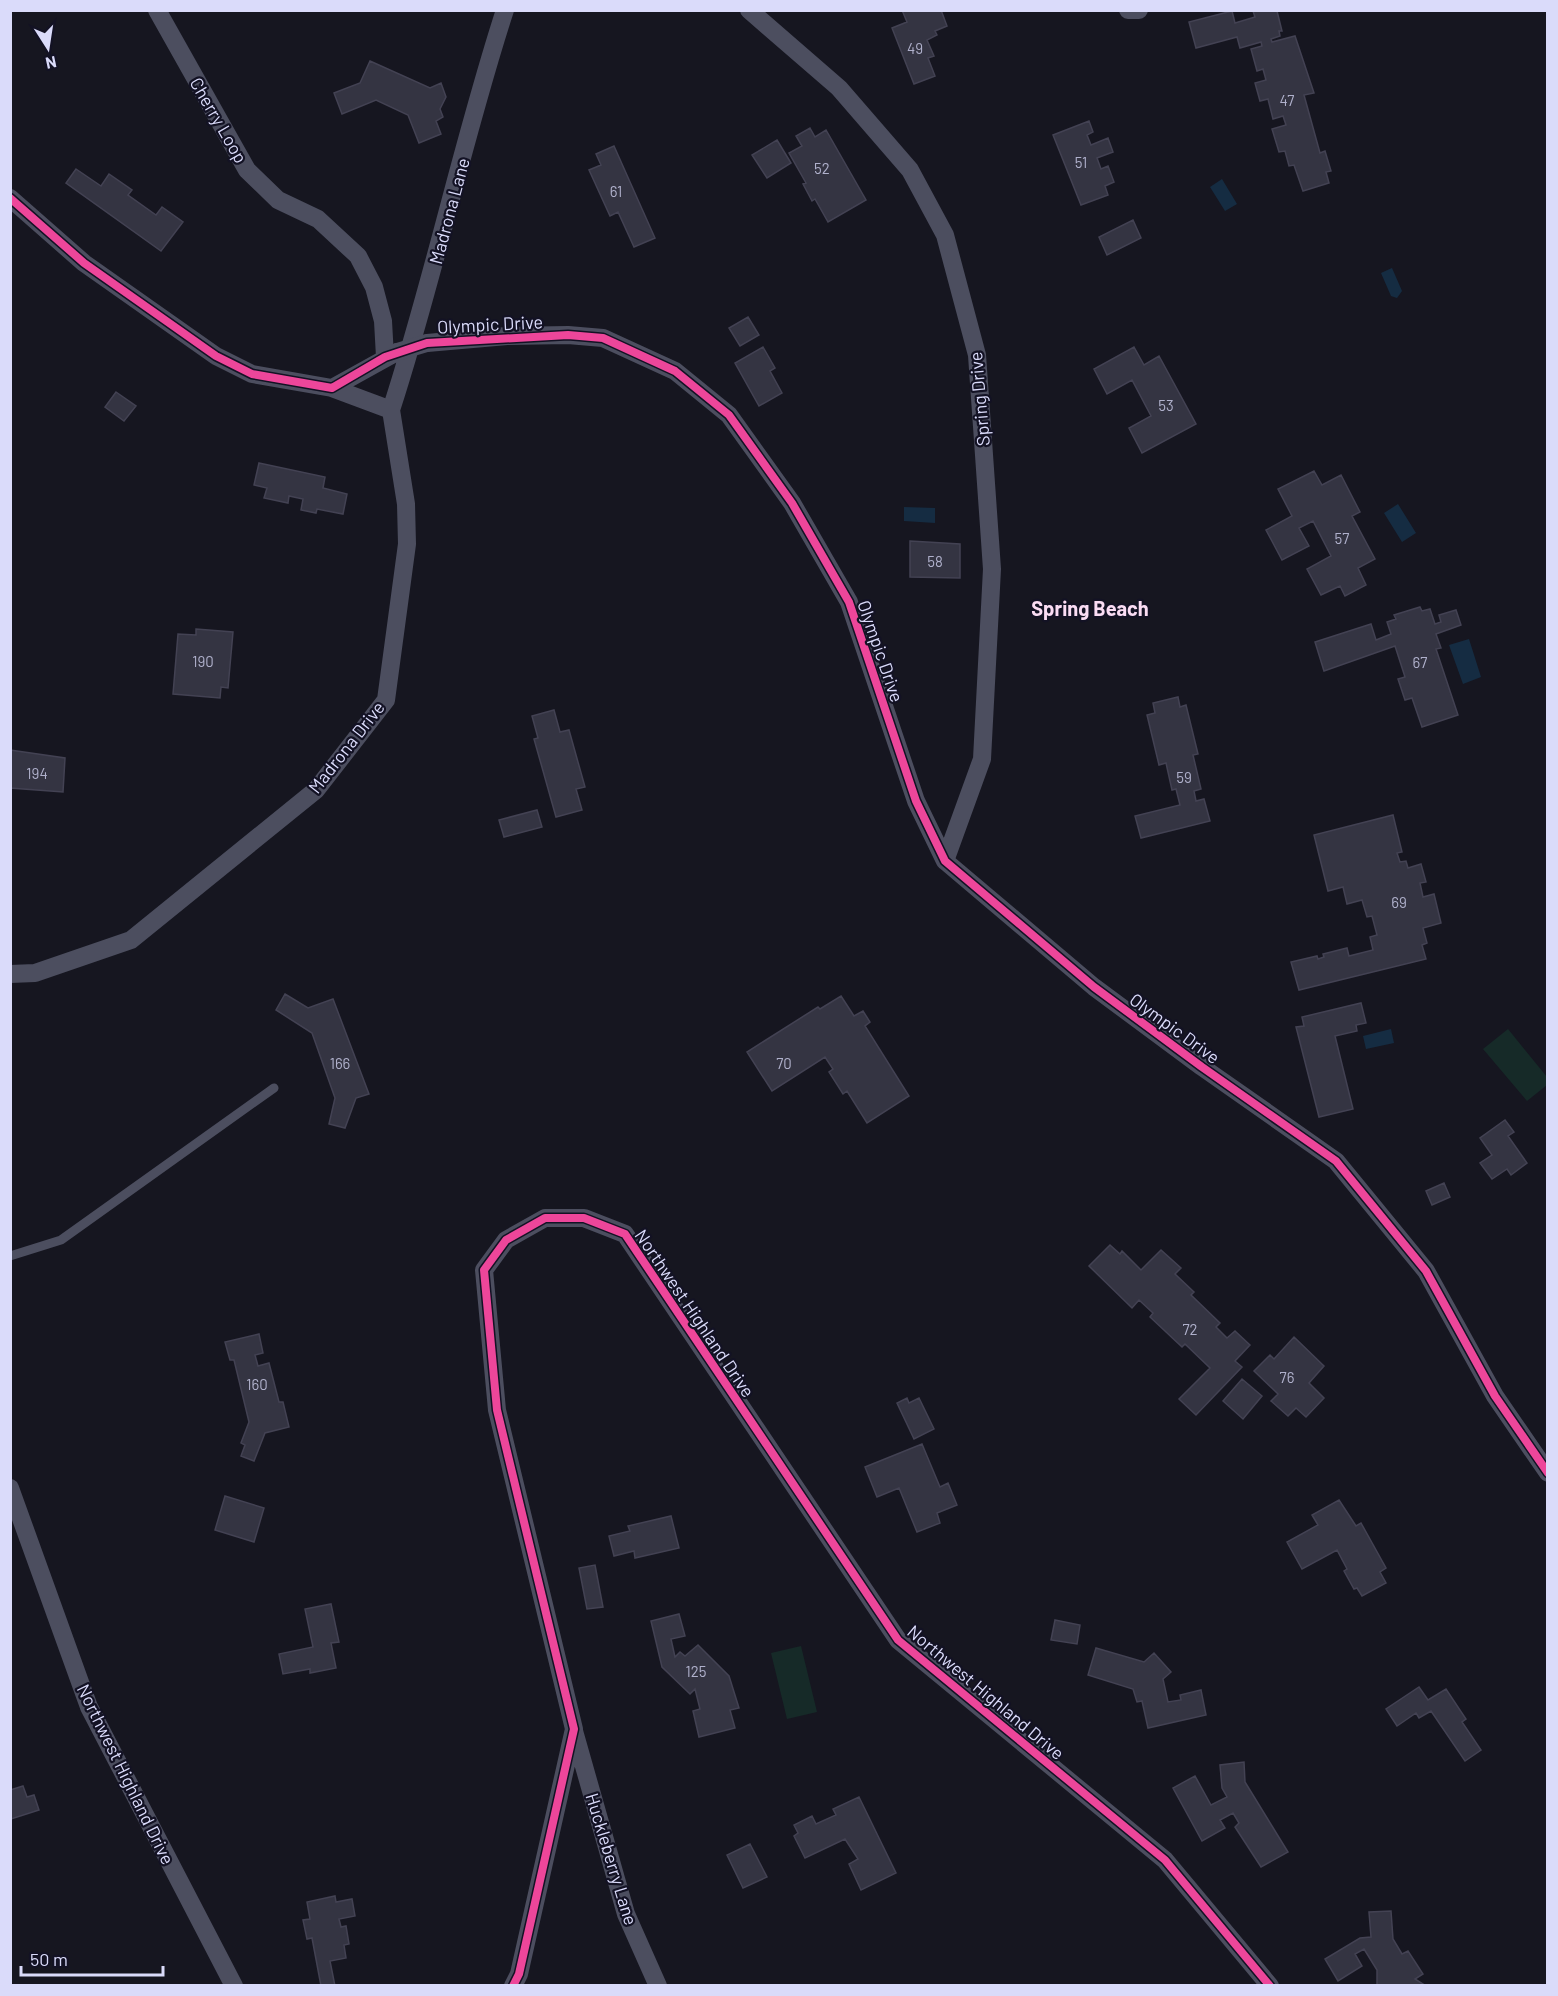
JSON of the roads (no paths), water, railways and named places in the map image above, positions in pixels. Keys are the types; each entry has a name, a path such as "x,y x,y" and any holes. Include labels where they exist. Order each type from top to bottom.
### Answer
{"street":[{"name":"Cherry Loop","path":"157,10 247,170 278,200 318,219 358,256 377,298 391,354"},
{"name":"Madrona Lane","path":"391,410 417,332 487,66 505,10"},
{"name":"Spring Drive","path":"749,10 839,88 910,170 945,235 977,355 992,569 982,759 945,861"},
{"path":"1128,10 1138,10"},
{"path":"10,198 84,263 216,357 252,374 332,388 391,410"},
{"name":"Olympic Drive","path":"332,388 391,354 427,343 517,336 568,335 603,338 675,371 729,415 792,503 849,602 916,801 945,861 1094,987 1202,1067 1336,1161 1426,1271 1495,1396 1548,1473"},
{"name":"Madrona Drive","path":"10,974 35,973 131,940 316,790 386,700 407,544 406,504 391,410"},
{"name":"Northwest Highland Drive","path":"513,1986 519,1974 574,1729 497,1410 484,1270 506,1239 544,1218 584,1218 625,1234 898,1640 1165,1860 1270,1986"},
{"name":"Northwest Highland Drive","path":"10,1488 89,1707 234,1986"},
{"name":"Huckleberry Lane","path":"574,1729 626,1914 658,1986"}],"lane":[{"path":"10,1256 61,1240 274,1088"}],"water":[{"path":"1222,179 1237,204 1225,211 1210,187"},
{"path":"1392,268 1402,291 1397,298 1391,296 1381,273"},
{"path":"1398,504 1416,533 1402,542 1384,513"},
{"path":"904,507 935,508 935,523 904,521"},
{"path":"1469,639 1481,677 1463,684 1449,645"},
{"path":"1391,1029 1394,1043 1366,1049 1363,1036"}],"district":[{"name":"Spring Beach","path":"1090,608"}]}
